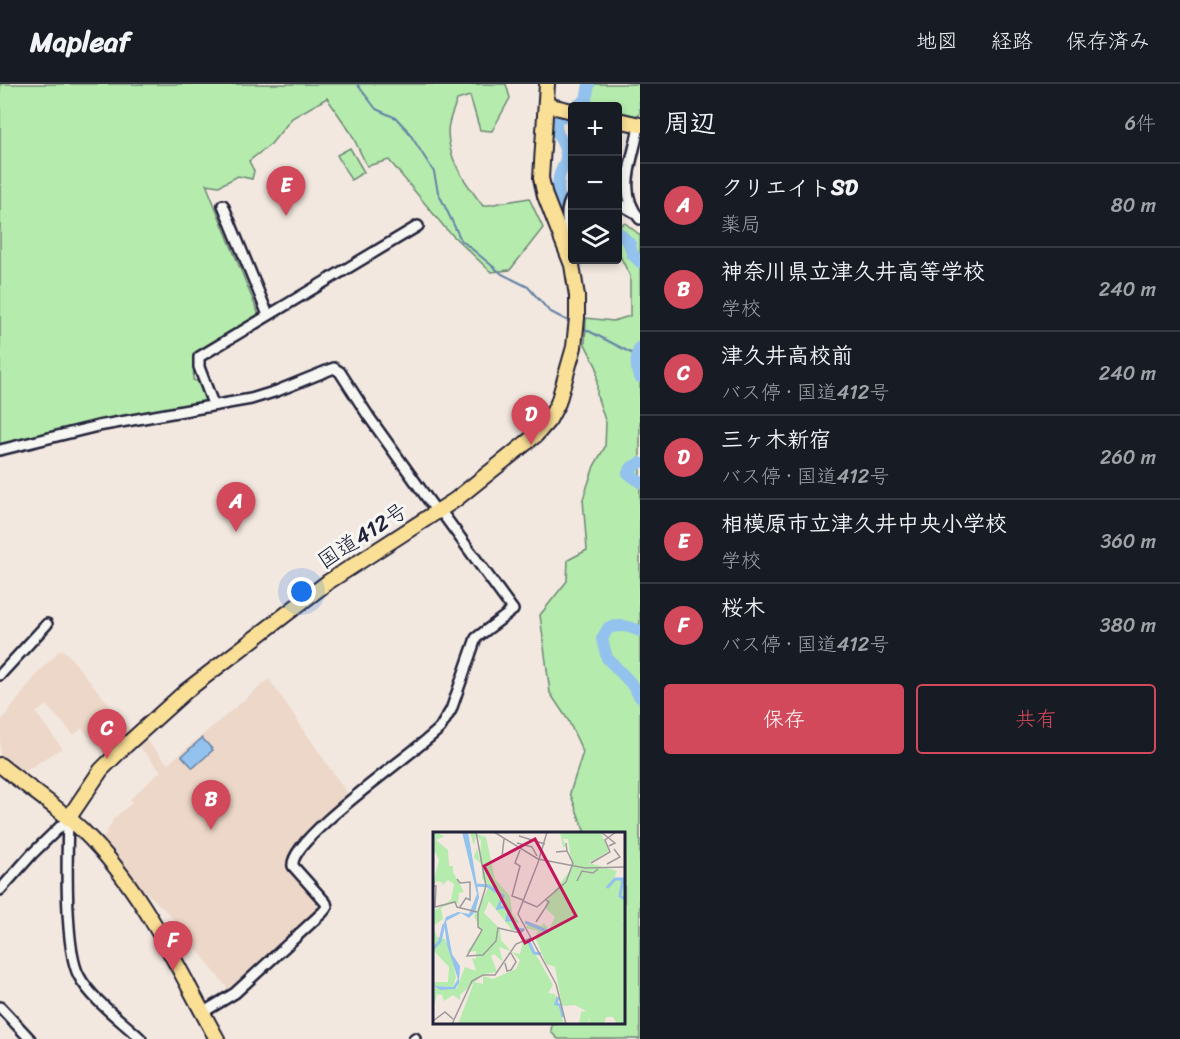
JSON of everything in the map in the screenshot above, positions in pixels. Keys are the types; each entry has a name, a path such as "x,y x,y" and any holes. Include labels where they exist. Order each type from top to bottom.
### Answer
{"highway":[{"name":"国道412号","path":"548,84 541,178 545,196 568,251"},
{"path":"547,105 568,109"},
{"path":"622,121 640,125"},
{"name":"国道412号","path":"68,819 101,770 186,691 328,582 438,511 536,435 549,420 558,403 574,347 577,296 572,264"},
{"path":"0,765 83,831 110,860 152,921 217,1039"}],"street":[{"path":"637,216 629,194 628,175 640,125"},
{"path":"224,205 268,315"},
{"path":"568,206 568,224"},
{"path":"622,206 637,216"},
{"path":"213,404 199,366 199,357 418,226"},
{"path":"0,450 98,426 251,399 333,368 340,372 369,417 513,610 476,638 451,710 440,728 341,807 294,855 293,866 326,903 327,906 323,912 235,993 202,1013"},
{"path":"0,675 47,624"},
{"path":"0,890 68,819"},
{"path":"68,819 69,921 75,969 90,992 141,1039"},
{"path":"0,1006 30,1039"}],"shaded area":[{"path":"60,650 65,651 131,731 106,756 82,728 74,735 46,705 36,713 62,748 21,774 0,758 0,719 2,720 38,673"},
{"path":"269,679 349,796 338,804 288,856 289,869 317,902 318,909 231,993 172,917 140,886 102,841 114,818 132,803 130,799 161,771 137,744 144,738 168,764"}],"green space":[{"path":"0,84 506,84 510,98 492,131 480,130 470,96 457,100 448,127 451,152 459,171 483,206 529,198 543,228 510,270 491,272 446,229 389,160 367,166 351,133 327,98 292,118 271,144 249,161 254,171 252,179 238,176 219,186 206,184 259,315 195,354 193,380 202,383 208,400 200,404 0,444"},
{"path":"591,84 639,84 640,114 635,116 622,112 622,102 588,102"},
{"path":"350,148 364,172 351,180 337,155"},
{"path":"625,223 640,235 640,1039 558,1039 551,1032 552,1024 625,1024 625,832 585,832 570,793 583,752 568,720 550,693 540,615 567,581 568,560 587,550 583,499 594,466 605,447 606,423 597,396 597,368 585,344 586,318 613,321 630,316 630,276 622,260 622,224"}],"water":[{"path":"202,738 213,750 193,768 182,756"}],"waterway":[{"path":"357,84 376,109 396,118 408,131 434,172 438,192 461,240 502,274 528,287 549,311 570,322"},
{"path":"583,102 586,100 589,84"},
{"path":"568,113 557,117 556,124 566,154 558,180 558,192 560,206 568,211"},
{"path":"622,236 630,244 632,254 640,262"},
{"path":"583,328 637,356"},
{"path":"640,347 637,362 640,377"},
{"path":"640,463 632,467 628,473 640,482"},
{"path":"640,631 616,626 608,628 602,639 607,658 630,682 640,697"}],"place":[{"name":"相模原市立津久井中央小学校","path":"286,216"},
{"name":"三ヶ木新宿","path":"531,445"},
{"name":"クリエイトSD","path":"236,532"},
{"name":"津久井高校前","path":"107,759"},
{"name":"神奈川県立津久井高等学校","path":"211,830"},
{"name":"桜木","path":"173,971"}]}
